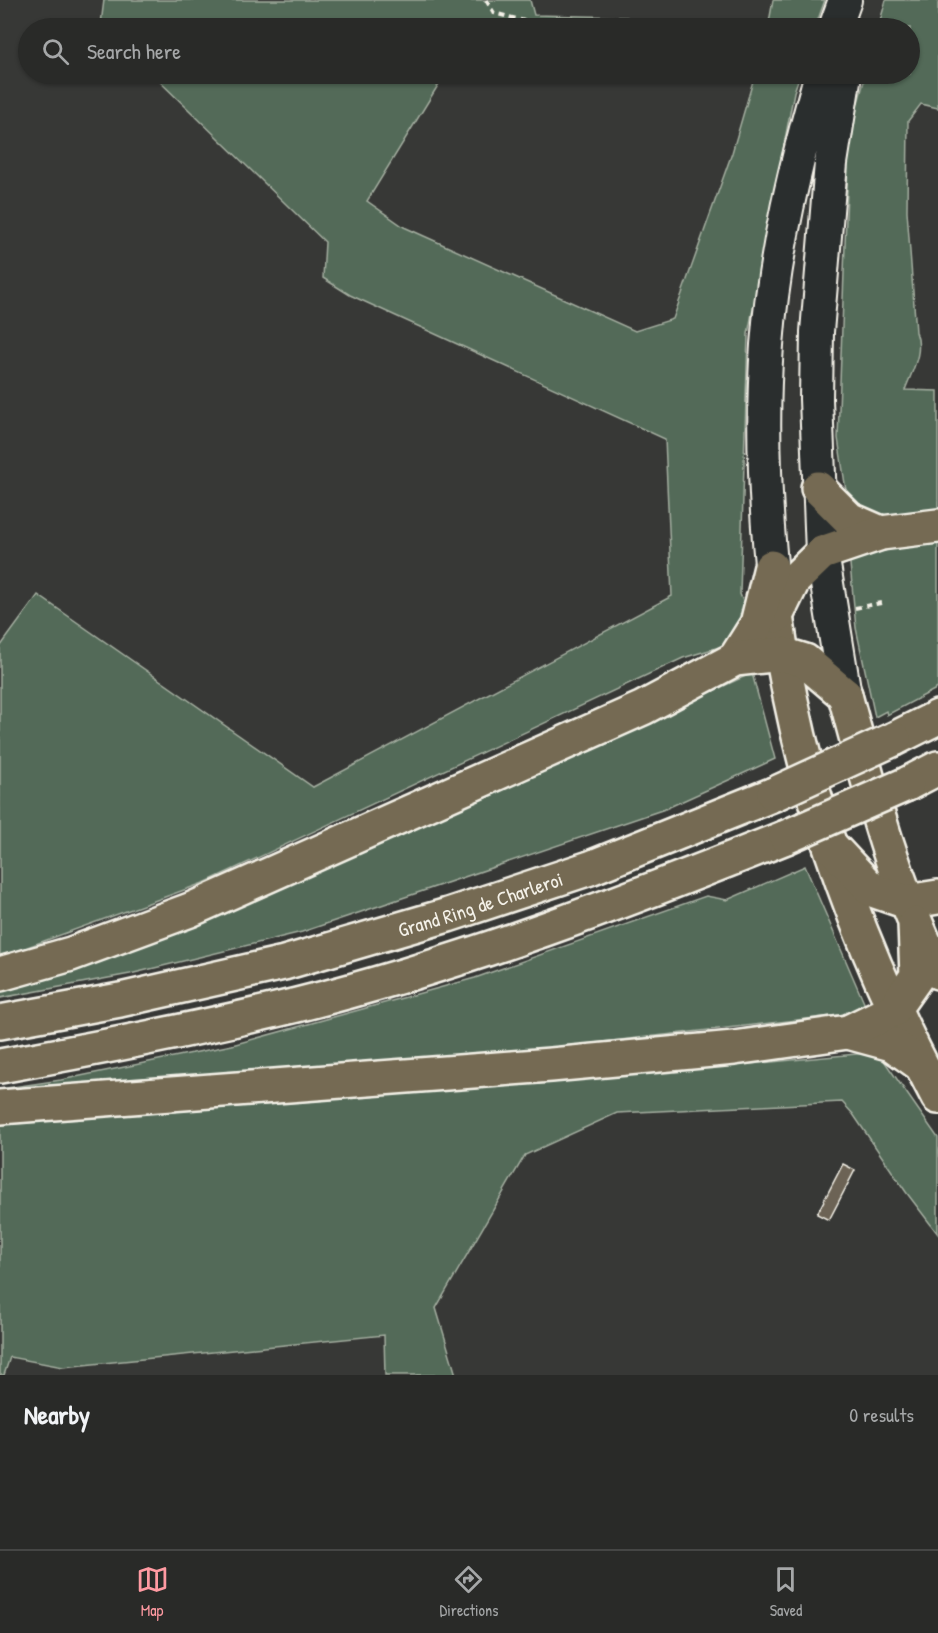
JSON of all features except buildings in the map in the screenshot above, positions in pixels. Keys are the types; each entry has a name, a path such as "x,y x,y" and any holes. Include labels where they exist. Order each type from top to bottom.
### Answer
{"main road":[{"path":"838,18 844,0"},
{"path":"859,18 864,0"},
{"path":"818,84 789,192 778,255 767,344 763,428 776,616 800,740 847,897 893,1010 938,1097"},
{"path":"0,1107 551,1065 734,1048 848,1032 893,1010 916,976 928,931 881,828 845,695 822,553 818,488 817,332 831,163 843,84"},
{"path":"818,488 849,519 881,533"},
{"path":"776,616 793,581 822,553 881,533 938,526"},
{"path":"735,659 757,624 771,567"},
{"path":"0,974 71,954 190,910 643,708 735,659 782,654 805,661 845,695"},
{"name":"Grand Ring de Charleroi","path":"0,1022 120,1000 284,963 437,918 590,868 774,794 938,717"},
{"path":"0,1066 130,1043 299,1004 468,955 605,909 786,837 938,768"},
{"path":"830,845 872,890 928,931"},
{"path":"848,1032 892,1044 920,1064"}],"path":[{"path":"486,0 494,13 513,18"}],"green space":[{"path":"104,0 530,0 534,15 628,18 102,18"},
{"path":"773,0 825,0 819,18 770,18"},
{"path":"886,0 938,0 938,108 921,104 908,121 907,211 919,347 905,390 938,391 938,509 900,517 881,515 847,497 838,438 849,135 863,84 920,84 920,18 881,18"},
{"path":"162,84 439,84 367,201 404,227 635,331 673,319 732,153 752,84 797,84 748,334 740,594 747,611 729,644 683,658 206,882 0,957 0,647 38,595 313,787 672,596 665,439 350,295 323,278 325,242"},
{"path":"938,541 938,688 887,715 886,711 875,717 856,628 849,553"},
{"path":"752,673 775,759 665,809 302,932 130,974 0,998 0,991 47,979 263,897"},
{"path":"805,866 868,1012 540,1049 0,1095 0,1089 61,1080 232,1045 475,978 706,896 727,900"},
{"path":"878,1052 938,1138 938,1234 906,1192 853,1114 842,1102 617,1113 525,1155 436,1308 456,1375 385,1375 384,1335 63,1367 10,1357 4,1375 0,1375 0,1125 560,1082"}]}
